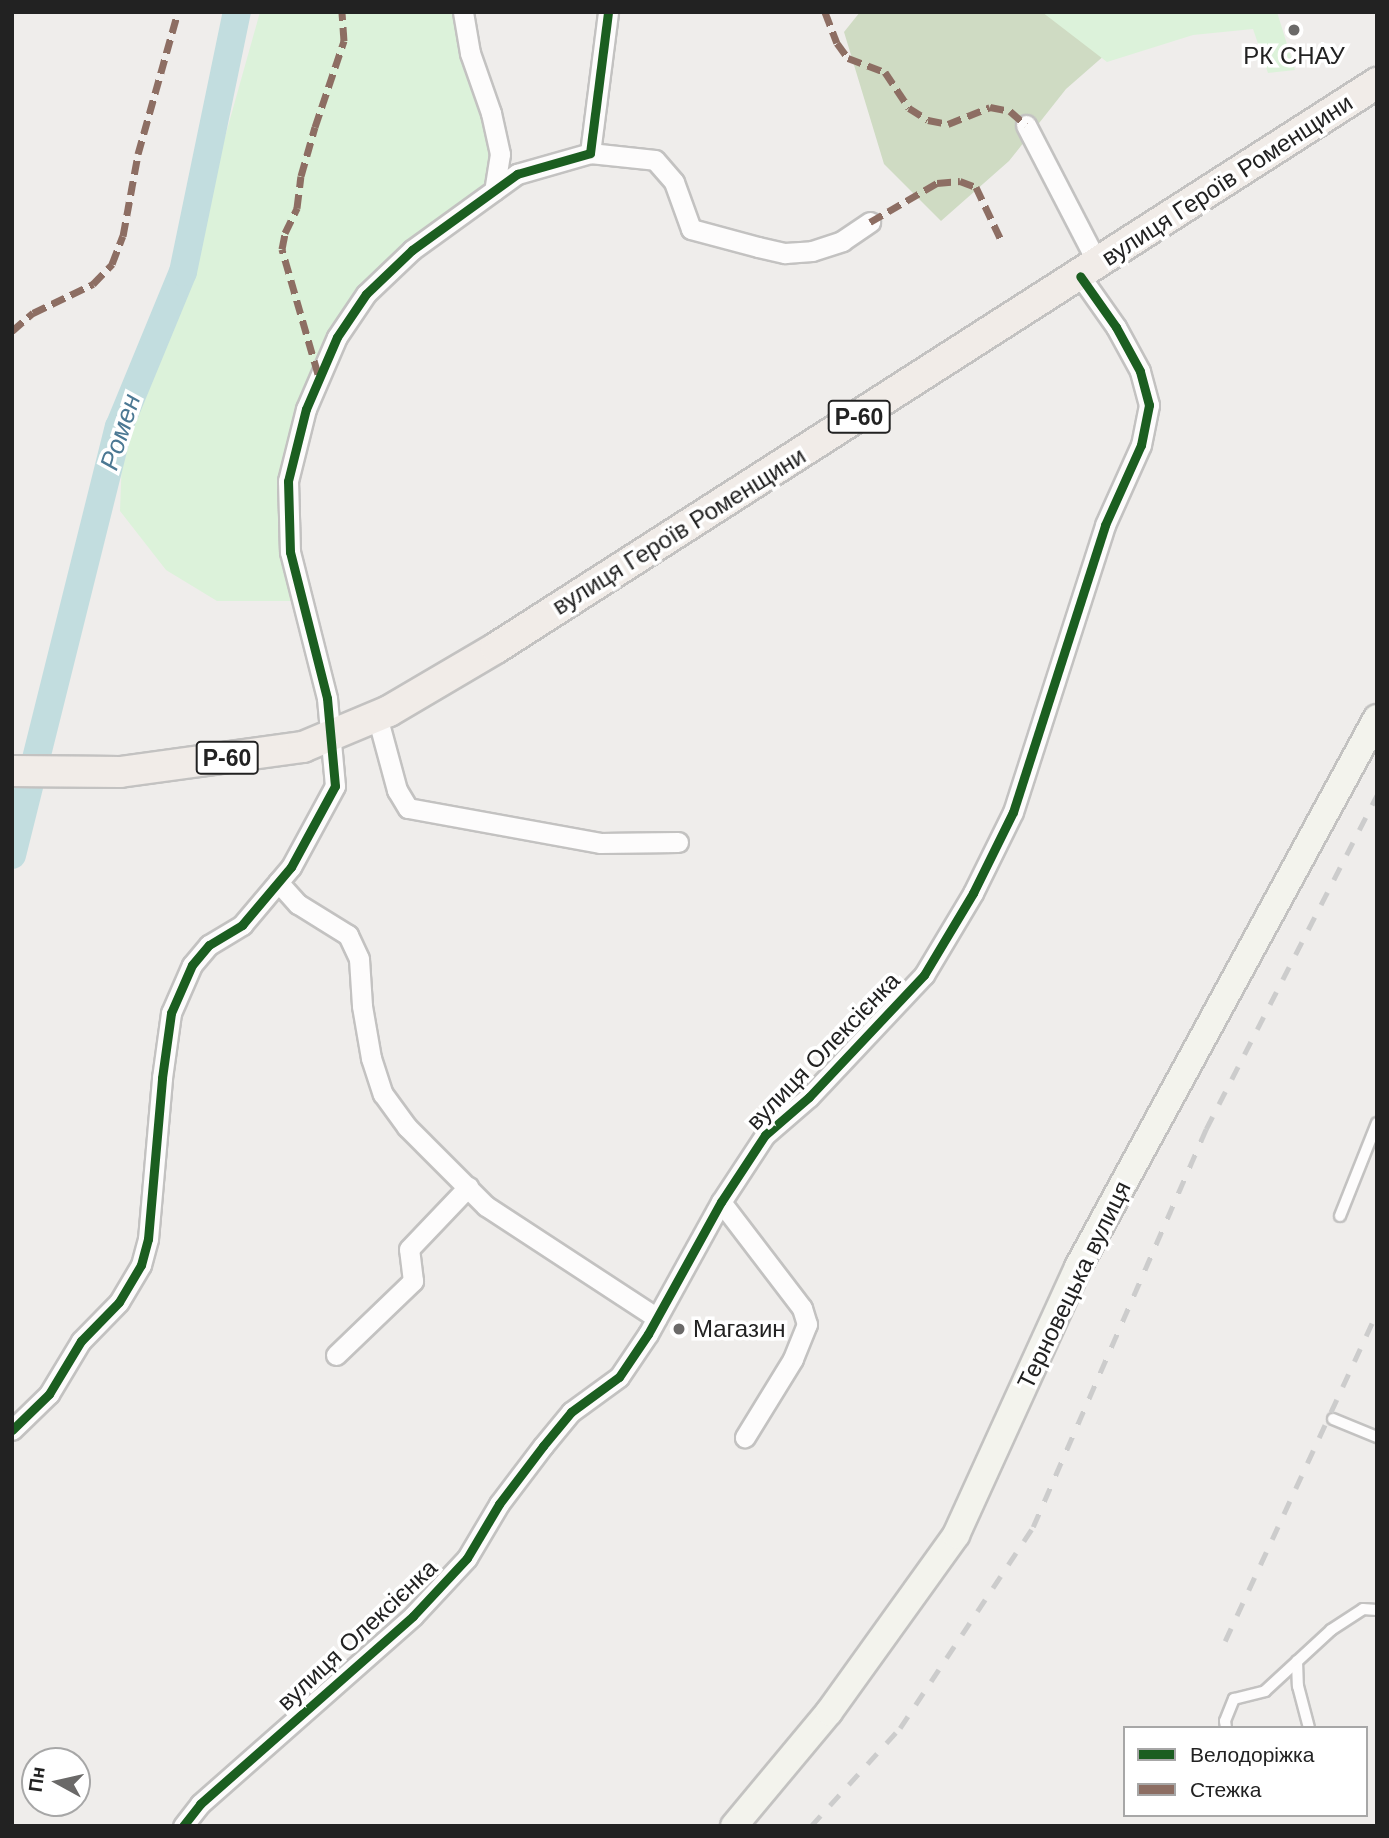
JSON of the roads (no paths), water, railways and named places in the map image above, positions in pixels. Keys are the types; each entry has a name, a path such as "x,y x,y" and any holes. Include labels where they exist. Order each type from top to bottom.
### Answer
{"main road":[{"name":"вулиця Героїв Роменщини","path":"12,771 120,772 303,747 377,716 496,649 1377,83"},
{"name":"Терновецька вулиця","path":"734,1826 829,1712 956,1535 1078,1267 1377,718"}],"street":[{"path":"463,12 470,53 491,113 500,154 494,191"},
{"path":"590,153 608,12"},
{"name":"вулиця Олексієнка","path":"183,1826 200,1804 413,1616 467,1558 499,1504 571,1412 619,1377 657,1318 721,1202 765,1135 809,1097 924,975 973,892 1013,812 1105,525 1141,445 1149,405 1140,371 1089,270 1026,125"},
{"path":"12,1430 50,1394 81,1341 119,1302 141,1265 148,1240 162,1078 171,1013 192,965 209,945 242,925 291,867 335,786 327,698 290,552 288,481 306,409 337,337 366,294 412,250 517,174 590,153 655,160 674,181 691,229 758,247 785,253 812,251 842,241 870,222"},
{"path":"377,716 397,790 408,808 600,843 678,842"},
{"path":"278,882 298,904 348,934 359,959 362,1006 371,1058 383,1094 407,1128 486,1206 657,1318"},
{"path":"336,1354 413,1281 409,1249 468,1187"},
{"path":"721,1202 802,1308 807,1324 793,1359 745,1437"}],"lane":[{"path":"1340,1216 1377,1123"},
{"path":"1333,1419 1377,1437"},
{"path":"1226,1726 1225,1721 1234,1699 1265,1691 1332,1630 1363,1609 1377,1610"},
{"path":"1297,1661 1298,1686 1308,1726"}],"waterway":[{"name":"Ромен","path":"12,855 119,427 183,272 237,12"}],"railway":[{"path":"811,1826 900,1728 1033,1527 1206,1129 1377,795"},
{"path":"1225,1641 1377,1312"}],"place":[{"name":"РК СНАУ","path":"1294,30"},
{"name":"Магазин","path":"679,1329"}]}
